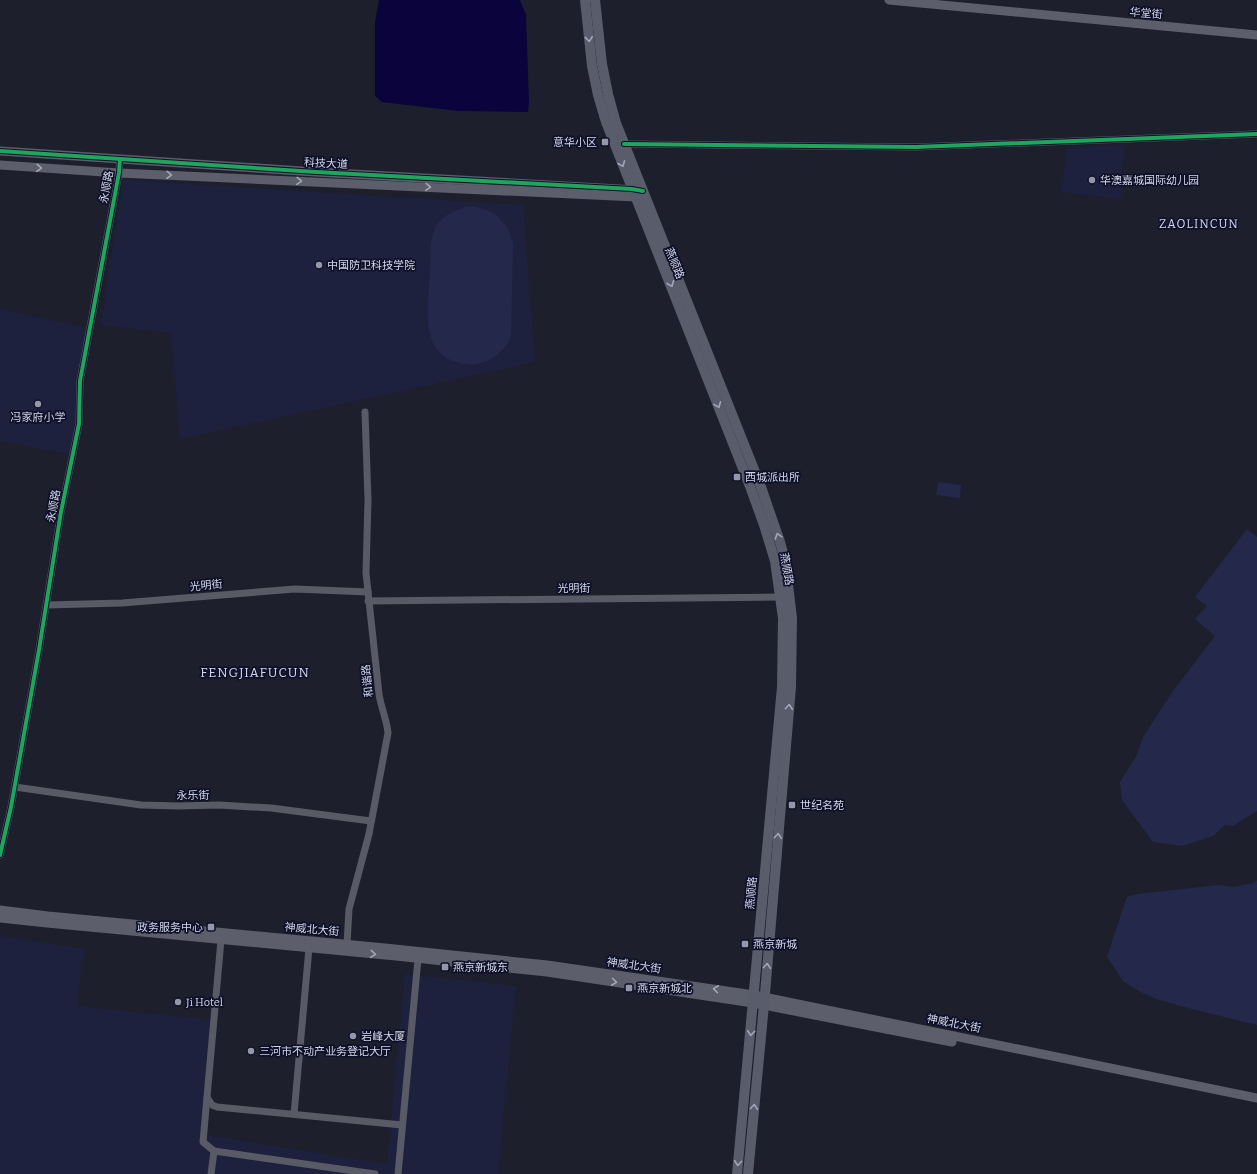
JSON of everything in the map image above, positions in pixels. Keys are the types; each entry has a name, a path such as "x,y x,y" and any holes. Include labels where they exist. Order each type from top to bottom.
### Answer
{"main road":[{"name":"燕顺路","path":"585,0 592,66 598,95 613,141 637,192 761,486 780,542 784,560 792,618 791,692 748,1174"},
{"name":"燕顺路","path":"595,0 602,64 616,123 624,144 637,192 764,525 775,561 783,618 782,687 737,1174"}],"street":[{"name":"华堂街","path":"889,0 1257,35"},
{"path":"624,144 916,147 1257,134"},
{"name":"科技大道","path":"0,151 637,192"},
{"name":"永顺路","path":"0,855 15,787 61,512 79,424 80,382 119,173 120,159"},
{"name":"科技大道","path":"0,165 119,173 637,192"},
{"name":"和谐路","path":"347,944 348,910 372,821 388,733 388,725 379,694 375,646 368,601 366,573 368,500 365,412"},
{"name":"光明街","path":"46,605 122,603 295,589 368,592"},
{"name":"光明街","path":"368,601 780,596"},
{"name":"永乐街","path":"15,787 141,805 219,805 271,808 372,821"},
{"name":"神威北大街","path":"0,910 547,965 754,999 1257,1098"},
{"name":"神威北大街","path":"0,918 547,972 754,999"},
{"path":"221,940 203,1142 214,1151 376,1174"},
{"path":"294,1114 309,948"},
{"path":"398,1174 418,959"},
{"name":"神威北大街","path":"764,1001 1257,1104"},
{"path":"207,1097 212,1105 217,1107 402,1125"},
{"path":"211,1174 214,1151"}],"shaded area":[{"path":"379,0 520,0 526,15 528,112 458,111 382,102 375,96 375,22"},
{"name":"华澳嘉城国际幼儿园","path":"1125,145 1122,169 1121,199 1061,192 1067,148"},
{"name":"中国防卫科技学院","path":"123,180 523,205 535,362 180,439 171,333 101,325"},
{"path":"465,207 477,207 494,213 507,227 513,243 511,335 507,345 500,353 491,359 478,364 457,362 445,357 436,348 431,338 428,326 428,300 433,234 441,219"},
{"name":"冯家府小学","path":"0,309 87,328 76,381 75,426 69,454 0,441"},
{"path":"938,482 961,485 960,498 936,495"},
{"path":"1247,529 1257,537 1257,811 1233,826 1225,825 1213,836 1182,846 1153,842 1122,800 1120,782 1137,755 1143,737 1173,691 1215,636 1195,619 1207,606 1195,597"},
{"path":"1257,880 1257,1025 1156,999 1124,982 1107,957 1127,897 1137,894 1219,885 1234,887 1254,883"},
{"path":"0,936 84,949 77,1006 213,1020 200,1134 387,1164 405,974 516,986 498,1174 0,1174"}],"cycle path":[{"path":"624,144 916,147 1257,134"},
{"path":"0,151 316,172 632,189 643,191"},
{"path":"0,855 11,807 39,650 61,512 79,424 80,381 119,173 120,159"}],"place":[{"name":"意华小区","path":"605,142"},
{"name":"华澳嘉城国际幼儿园","path":"1092,180"},
{"name":"中国防卫科技学院","path":"319,265"},
{"name":"冯家府小学","path":"38,404"},
{"name":"西城派出所","path":"737,477"},
{"name":"世纪名苑","path":"792,805"},
{"name":"政务服务中心","path":"211,927"},
{"name":"燕京新城","path":"745,944"},
{"name":"燕京新城东","path":"445,967"},
{"name":"燕京新城北","path":"629,988"},
{"name":"Ji Hotel","path":"178,1002"},
{"name":"岩峰大厦","path":"353,1036"},
{"name":"三河市不动产业务登记大厅","path":"251,1051"}],"district":[{"name":"ZAOLINCUN","path":"1199,224"},
{"name":"FENGJIAFUCUN","path":"255,672"}]}
